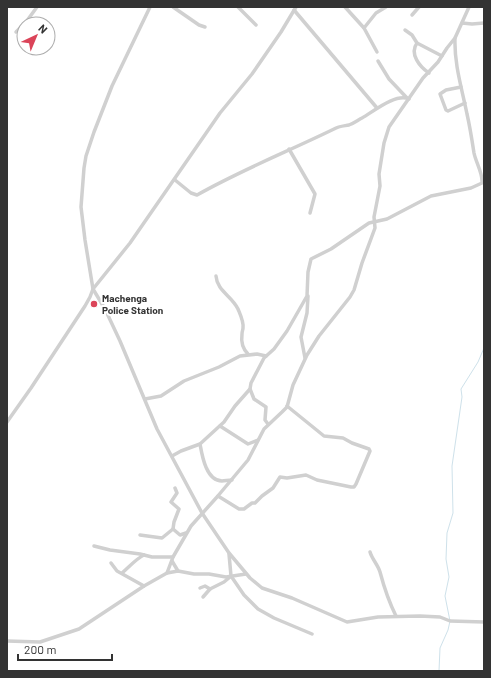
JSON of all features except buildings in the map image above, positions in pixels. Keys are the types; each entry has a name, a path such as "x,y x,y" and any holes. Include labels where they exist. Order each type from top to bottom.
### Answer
{"street":[{"path":"30,16 37,7"},
{"path":"150,7 112,86 94,132 84,168 81,207 93,289 105,309 157,429 202,513 229,553 246,574 262,588 292,598 342,621 352,622 378,617 427,616 440,617 450,621 484,622"},
{"path":"173,7 199,25 205,27"},
{"path":"238,7 256,25"},
{"path":"345,7 364,28 377,52"},
{"path":"364,28 376,13 386,7"},
{"path":"412,15 419,7"},
{"path":"167,573 187,532 248,460 264,429 287,406 305,358 319,336 354,290 362,263 375,230 380,186 379,174 385,139 389,127 423,78 429,73 455,38 469,7"},
{"path":"7,422 85,306 93,289 130,243 220,114 252,74 281,32 295,8 377,108"},
{"path":"462,23 484,23"},
{"path":"405,30 412,35 416,43 442,56"},
{"path":"305,358 301,338 307,313 308,272 311,259 331,250 369,223 387,219 431,196 471,188 482,183 461,87 454,48 455,38"},
{"path":"416,43 414,48 417,61 422,68 429,73"},
{"path":"378,61 389,79 408,99"},
{"path":"461,87 446,90 440,94 446,110 448,111 465,103"},
{"path":"175,180 196,196 289,149 336,128 351,124 377,108 392,101 408,99"},
{"path":"289,149 315,194 310,213"},
{"path":"216,276 216,283 218,286 229,296 238,308 244,327 242,334 244,349 248,354"},
{"path":"268,424 266,420 266,407 254,399 250,389 251,383 266,356 274,349 287,331 308,292"},
{"path":"145,399 160,396 184,382 240,356 248,354 266,356"},
{"path":"172,456 200,444 220,426 238,401 250,389"},
{"path":"218,496 239,508 244,509 252,503 255,503 273,488 280,477 286,478 306,475 329,483 354,487 370,451 369,449 343,438 324,436 287,406"},
{"path":"220,426 248,444 259,439"},
{"path":"200,444 204,463 211,475 221,481 232,480"},
{"path":"140,535 162,538 173,529 179,509 171,502 177,493 174,488"},
{"path":"173,529 180,535 187,532"},
{"path":"94,546 144,555 152,558 173,559"},
{"path":"370,552 380,571 389,602 396,616"},
{"path":"229,553 231,576 244,595 262,612 312,634"},
{"path":"122,573 144,555"},
{"path":"173,559 178,571"},
{"path":"111,563 114,568 144,586"},
{"path":"7,641 40,642 79,629 144,586 167,573 178,571 226,577 246,574"},
{"path":"203,597 210,589 224,582 231,576"},
{"path":"200,588 205,586 210,589"}],"waterway":[{"path":"439,671 440,648 448,630 450,621 445,596 449,577 446,559 447,533 453,513 452,466 462,397 461,389 478,362 484,348"}],"place":[{"name":"Machenga Police Station","path":"94,304"}]}
